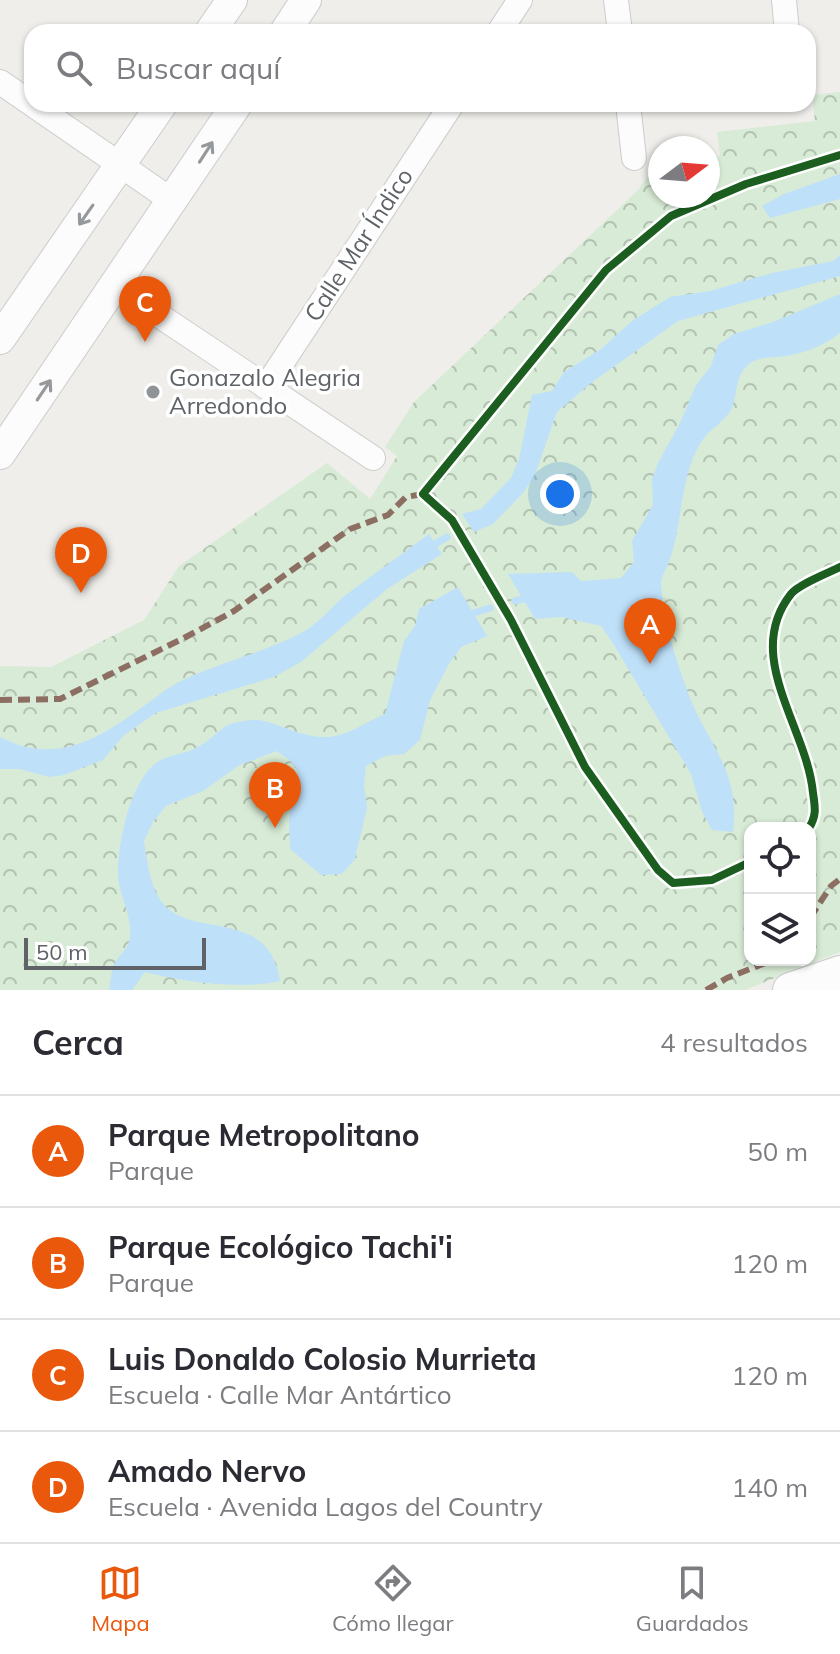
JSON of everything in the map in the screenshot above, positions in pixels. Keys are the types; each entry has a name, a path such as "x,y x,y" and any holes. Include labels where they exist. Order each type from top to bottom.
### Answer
{"main road":[{"path":"790,990 840,973"}],"street":[{"path":"216,24 232,0"},
{"path":"290,24 306,0"},
{"path":"504,24 520,0"},
{"path":"616,0 619,24"},
{"path":"784,0 786,24"},
{"path":"0,82 24,98"},
{"path":"44,112 174,202"},
{"path":"0,339 157,112"},
{"path":"0,454 174,202 232,112"},
{"name":"Calle Mar Índico","path":"266,387 447,112"},
{"path":"629,112 634,158"},
{"path":"115,286 373,458"}],"green space":[{"path":"840,92 840,952 816,962 816,822 744,822 744,966 805,966 745,990 0,990 0,666 51,667 144,620 179,566 327,463 370,499 397,456 385,447 414,402 638,190 648,176 648,208 720,208 720,136 717,132 815,121 816,95"}],"water":[{"path":"840,174 840,199 770,218 762,206 784,194"},
{"path":"840,255 840,276 678,321 591,383 557,412 535,475 523,493 493,524 474,532 462,514 481,509 511,478 519,459 532,395 552,391 564,372 601,349 632,321 670,297 710,291 772,273 833,261"},
{"path":"840,294 840,333 804,352 766,358 745,368 732,408 703,439 693,458 673,547 662,578 664,611 678,665 732,790 733,832 712,830 702,812 691,774 601,626 561,617 535,619 508,574 572,572 581,581 621,578 634,562 632,541 653,505 652,479 659,461 696,385 711,366 718,345 734,334 773,322"},
{"path":"429,534 442,554 387,589 301,662 274,677 156,713 124,735 103,760 64,775 49,777 20,769 0,769 0,737 40,749 58,749 94,738 176,683 308,629 347,594"},
{"path":"458,587 487,636 461,647 449,664 430,700 420,740 404,754 385,756 366,766 364,785 367,808 355,859 342,874 321,875 290,849 289,815 298,776 293,764 276,751 238,766 203,791 166,806 153,822 144,841 152,880 161,901 174,913 190,920 245,933 261,942 273,957 280,981 249,985 214,984 145,972 132,990 109,990 114,964 127,946 130,935 118,876 123,829 134,795 150,768 165,758 196,748 233,723 262,720 304,734 328,737 348,732 385,714 404,641 415,626 419,609"}],"waterway":[{"path":"435,544 447,537"},
{"path":"515,601 523,599"},
{"path":"474,613 490,608"}],"marked path":[{"path":"0,700 60,699 234,611 350,529 388,515 406,497 423,494"},
{"path":"816,909 831,886 840,879"},
{"path":"706,990 758,966"}],"cycle path":[{"path":"744,865 712,880 673,883 658,870 585,767 511,620 452,520 423,494 606,270 671,216 746,184 840,155"},
{"path":"812,822 815,807 808,768 781,692 773,642 778,618 791,594 840,567"}],"place":[{"name":"Luis Donaldo Colosio Murrieta","path":"145,342"},
{"name":"Gonazalo Alegria Arredondo","path":"153,392"},
{"name":"Amado Nervo","path":"81,593"},
{"name":"Parque Metropolitano","path":"650,664"},
{"name":"Parque Ecológico Tachi'i","path":"275,828"}]}
